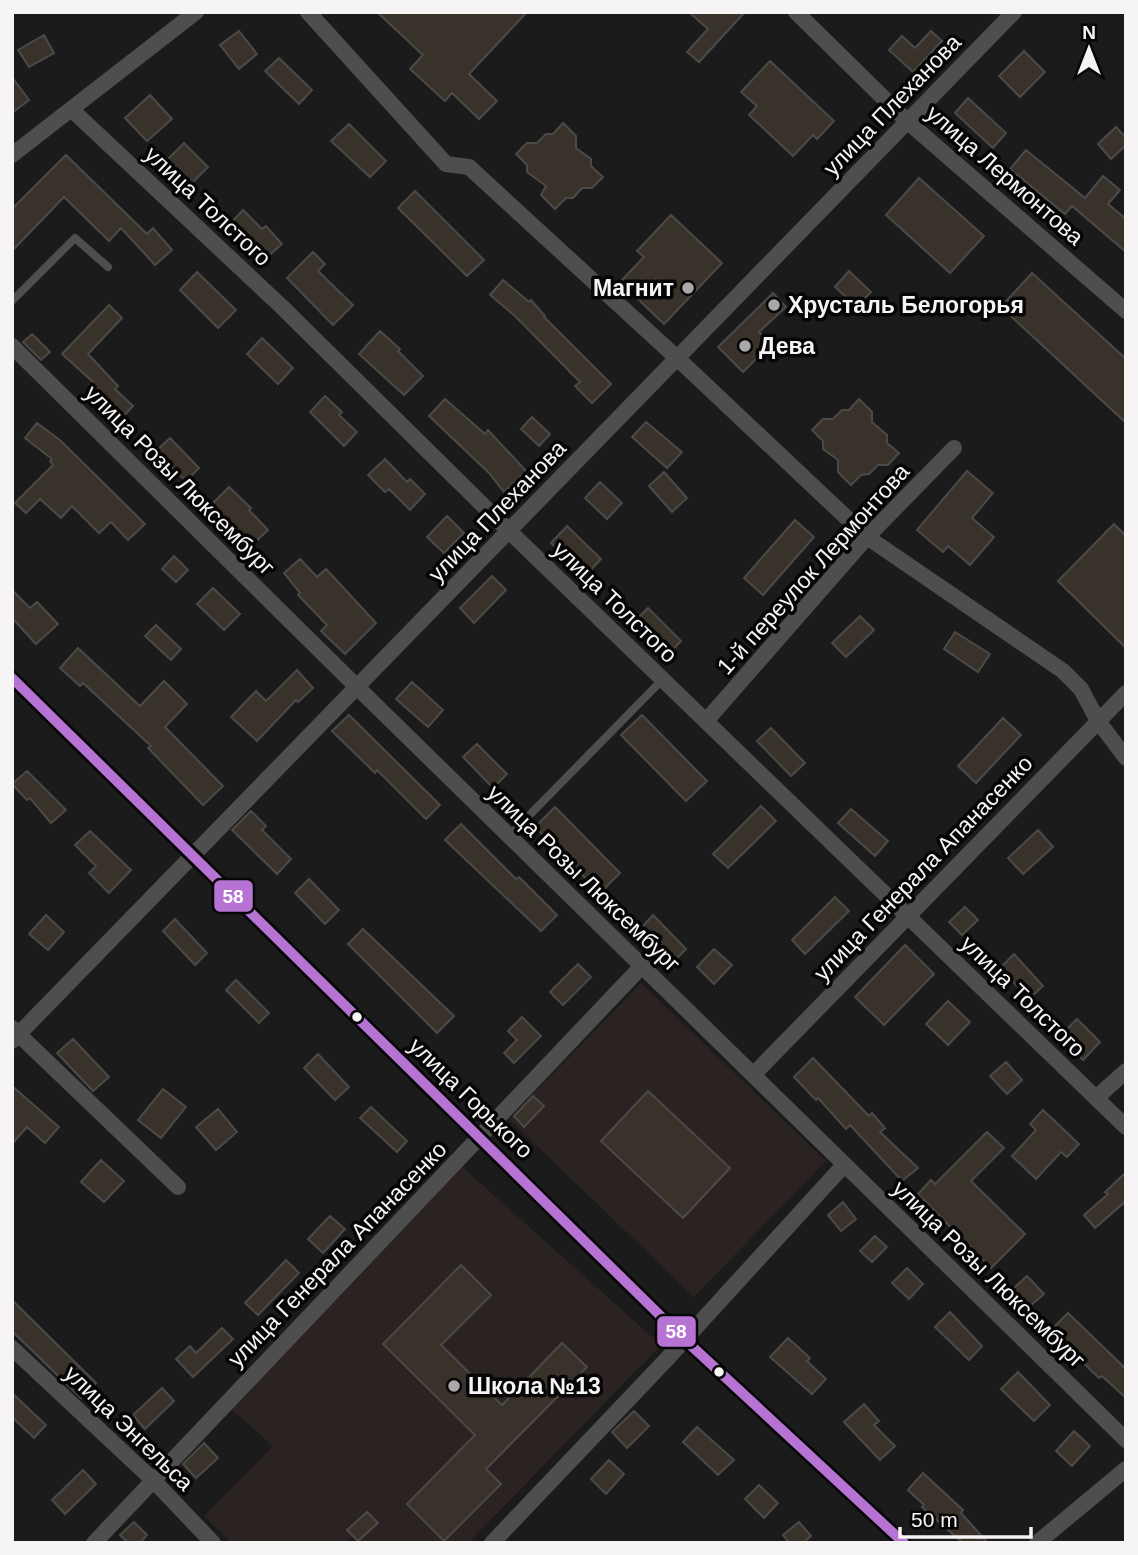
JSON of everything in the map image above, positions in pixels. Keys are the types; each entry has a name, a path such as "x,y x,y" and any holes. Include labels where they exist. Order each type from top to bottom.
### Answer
{"street":[{"path":"12,155 196,12"},
{"path":"308,12 446,163 469,167 867,537 1063,671 1081,690 1098,720 1126,758"},
{"name":"улица Лермонтова","path":"796,12 908,122 1126,311"},
{"name":"улица Плеханова","path":"14,1034 192,857 1014,12"},
{"name":"улица Толстого","path":"72,110 281,306 509,531 1126,1127"},
{"name":"улица Розы Люксембург","path":"12,346 1126,1440"},
{"name":"1-й переулок Лермонтова","path":"706,721 867,537 954,448"},
{"name":"улица Горького","path":"12,678 684,1339 904,1543"},
{"name":"улица Генерала Апанасенко","path":"753,1075 1126,693"},
{"name":"улица Генерала Апанасенко","path":"94,1543 642,966"},
{"path":"14,1034 178,1187"},
{"path":"1096,1098 1126,1071"},
{"path":"492,1543 844,1165"},
{"name":"улица Энгельса","path":"12,1348 153,1480 213,1543"},
{"path":"1037,1543 1126,1469"}],"lane":[{"path":"12,301 75,239 108,267"},
{"path":"509,836 663,679"}],"shaded area":[{"path":"641,983 826,1161 694,1297 509,1119"},
{"path":"461,1166 661,1345 468,1543 359,1543 353,1536 345,1543 232,1543 204,1516 273,1446 226,1404"}],"building":[{"path":"377,12 527,12 469,74 497,101 479,119 452,93 445,101 410,69 423,55"},
{"path":"689,12 745,12 699,62 687,52 708,29"},
{"path":"239,31 257,54 239,69 220,45"},
{"path":"931,31 942,41 913,72 889,50 902,36 915,48"},
{"path":"44,35 54,53 29,67 18,50"},
{"path":"1024,51 1045,72 1020,97 999,76"},
{"path":"279,58 312,90 299,104 265,71"},
{"path":"770,61 834,121 817,139 813,135 793,156 749,115 757,106 741,92"},
{"path":"12,77 29,100 12,113"},
{"path":"150,95 172,119 147,141 125,118"},
{"path":"968,98 1006,133 993,148 955,113"},
{"path":"563,123 576,136 576,148 591,159 591,166 603,177 592,188 582,188 573,198 566,198 555,209 541,195 546,186 527,172 527,165 516,154 527,143 537,143 546,134 553,134"},
{"path":"349,124 386,161 370,177 331,141"},
{"path":"1116,127 1126,138 1126,145 1111,159 1098,144"},
{"path":"184,143 208,167 190,185 166,161"},
{"path":"1026,150 1085,198 1103,176 1120,190 1108,204 1126,219 1126,252 1072,206 1065,214 1010,169"},
{"path":"66,155 147,234 153,228 172,250 155,265 121,228 109,241 64,197 12,251 12,209"},
{"path":"919,178 984,236 950,273 886,215"},
{"path":"415,191 484,260 467,276 398,208"},
{"path":"243,210 262,229 266,226 282,244 265,259 230,224"},
{"path":"671,215 722,263 664,324 620,282 644,257 637,251"},
{"path":"313,252 325,264 318,271 353,305 333,325 287,278"},
{"path":"849,271 871,292 857,307 835,287"},
{"path":"197,272 236,310 218,328 180,290"},
{"path":"1032,273 1126,359 1126,423 1001,307"},
{"path":"503,280 529,302 531,300 544,317 611,384 592,403 575,386 580,382 515,316 490,295"},
{"name":"Дева","path":"773,293 786,307 759,332 771,344 743,372 718,347"},
{"path":"109,305 122,318 88,354 118,386 115,389 133,406 120,420 89,385 93,382 62,354"},
{"path":"380,331 423,376 404,395 359,354"},
{"path":"32,334 50,352 41,360 23,342"},
{"path":"262,338 293,368 278,384 247,354"},
{"path":"325,396 342,412 339,415 357,432 344,446 310,412"},
{"path":"445,399 485,434 488,430 526,471 504,492 489,473 429,416"},
{"path":"859,399 872,412 872,422 887,435 887,443 899,453 888,465 878,465 851,485 838,472 838,460 823,449 823,441 812,430 823,419 833,419 842,410 849,410"},
{"path":"532,417 550,434 539,446 521,429"},
{"path":"646,422 682,452 667,468 632,437"},
{"path":"37,423 61,441 145,524 128,540 111,522 99,533 72,506 61,518 40,499 26,513 15,503 53,465 50,461 52,459 25,438"},
{"path":"170,438 199,468 186,481 155,452"},
{"path":"385,459 407,482 410,479 425,494 410,510 389,489 385,492 368,475"},
{"path":"967,471 993,493 972,518 994,537 970,565 948,546 943,552 917,530"},
{"path":"664,472 687,498 672,512 649,486"},
{"path":"600,482 622,503 607,519 585,498"},
{"path":"229,487 251,508 249,510 268,530 253,544 211,505"},
{"path":"447,516 464,533 444,553 427,537"},
{"path":"795,520 814,537 763,595 744,578"},
{"path":"1114,524 1126,536 1126,648 1058,581"},
{"path":"567,526 601,559 586,575 551,543"},
{"path":"174,556 188,570 176,582 162,569"},
{"path":"300,559 317,577 326,569 376,623 345,654 321,631 327,625 298,595 300,593 284,573"},
{"path":"492,576 506,590 474,623 460,608"},
{"path":"213,588 240,614 224,630 197,604"},
{"path":"12,590 30,608 37,602 58,624 36,644 12,618"},
{"path":"648,608 681,641 666,657 632,624"},
{"path":"860,616 874,630 846,657 832,643"},
{"path":"156,625 181,649 171,660 145,636"},
{"path":"955,632 990,654 978,672 944,649"},
{"path":"78,648 140,706 164,681 187,704 165,727 223,786 203,805 148,748 151,746 83,683 80,686 60,668"},
{"path":"297,670 313,688 298,702 296,700 257,741 231,717 256,691 266,701"},
{"path":"412,682 443,710 428,727 396,699"},
{"path":"349,715 440,805 426,819 377,770 375,773 332,731"},
{"path":"642,715 707,781 686,801 621,735"},
{"path":"1003,718 1021,735 976,783 958,766"},
{"path":"771,728 805,763 791,776 757,741"},
{"path":"477,744 507,774 493,788 463,757"},
{"path":"27,771 66,810 51,823 30,798 27,800 12,784"},
{"path":"761,806 776,821 728,868 713,854"},
{"path":"555,807 620,873 600,893 535,827"},
{"path":"851,809 888,841 875,856 838,823"},
{"path":"251,811 266,826 262,830 291,859 277,874 232,830"},
{"path":"461,824 557,915 541,931 445,840"},
{"path":"1038,830 1053,847 1023,874 1008,858"},
{"path":"90,831 131,870 109,893 89,873 96,866 75,845"},
{"path":"309,879 339,910 325,924 295,893"},
{"path":"835,897 849,911 805,954 792,940"},
{"path":"965,907 978,920 962,935 949,922"},
{"path":"46,915 64,932 48,950 29,934"},
{"path":"653,915 686,949 675,960 642,927"},
{"path":"175,919 207,953 195,965 163,931"},
{"path":"363,929 454,1016 437,1033 348,944"},
{"path":"905,945 934,974 884,1025 855,997"},
{"path":"714,949 732,965 714,984 697,967"},
{"path":"1014,954 1043,986 1029,999 1000,968"},
{"path":"578,964 591,977 563,1005 550,992"},
{"path":"236,980 269,1013 259,1023 226,990"},
{"path":"948,1001 970,1022 948,1045 926,1024"},
{"path":"522,1017 541,1036 514,1063 504,1053 517,1040 508,1031"},
{"path":"1077,1019 1100,1042 1083,1060 1059,1037"},
{"path":"73,1039 109,1077 93,1091 57,1053"},
{"path":"318,1054 349,1087 335,1100 304,1068"},
{"path":"813,1058 869,1116 872,1113 885,1128 880,1132 918,1168 902,1181 850,1125 846,1129 818,1098 816,1100 794,1077"},
{"path":"1006,1062 1022,1080 1007,1094 990,1076"},
{"path":"12,1086 59,1127 45,1143 27,1127 12,1144"},
{"path":"163,1089 186,1107 161,1138 138,1120"},
{"path":"648,1091 730,1168 683,1218 601,1141"},
{"path":"533,1096 544,1106 524,1127 514,1116"},
{"path":"371,1107 407,1141 397,1152 360,1118"},
{"path":"218,1109 237,1132 216,1150 196,1127"},
{"path":"1043,1110 1079,1144 1067,1157 1061,1152 1036,1179 1012,1156 1036,1130 1030,1124"},
{"path":"987,1132 1004,1148 971,1181 1025,1234 991,1268 918,1194 931,1180 935,1184"},
{"path":"101,1160 124,1181 104,1202 81,1182"},
{"path":"1126,1172 1126,1201 1095,1228 1084,1215 1108,1194 1105,1192"},
{"path":"843,1202 856,1219 841,1231 828,1215"},
{"path":"330,1216 345,1229 323,1253 308,1239"},
{"path":"875,1236 887,1247 872,1262 860,1251"},
{"path":"286,1260 299,1273 258,1315 245,1303"},
{"name":"Школа №13","path":"461,1265 491,1295 441,1345 502,1405 562,1343 587,1367 486,1469 501,1484 444,1541 407,1504 475,1435 383,1344"},
{"path":"907,1268 923,1284 909,1299 892,1283"},
{"path":"1027,1276 1044,1294 1030,1306 1014,1288"},
{"path":"12,1300 96,1383 81,1398 12,1331"},
{"path":"950,1312 982,1346 969,1360 935,1327"},
{"path":"1068,1313 1126,1369 1126,1398 1102,1376 1099,1378 1050,1331"},
{"path":"222,1328 233,1339 193,1377 176,1359 190,1346 196,1353"},
{"path":"788,1338 810,1358 807,1361 826,1379 812,1394 770,1357"},
{"path":"1018,1372 1050,1405 1034,1421 1001,1389"},
{"path":"162,1388 174,1401 145,1429 133,1415"},
{"path":"12,1393 46,1425 34,1438 12,1417"},
{"path":"864,1404 879,1421 874,1425 895,1446 880,1460 844,1422"},
{"path":"634,1411 649,1426 627,1448 612,1432"},
{"path":"697,1427 734,1460 718,1475 683,1442"},
{"path":"1074,1431 1090,1446 1072,1466 1056,1451"},
{"path":"204,1443 218,1458 196,1478 183,1464"},
{"path":"609,1460 624,1474 606,1494 591,1479"},
{"path":"83,1470 96,1484 65,1514 52,1500"},
{"path":"923,1473 963,1510 961,1513 988,1543 963,1543 922,1507 924,1505 908,1490"},
{"path":"759,1485 778,1503 764,1518 745,1499"},
{"path":"367,1512 378,1523 358,1541 347,1530"},
{"path":"134,1522 147,1535 140,1543 128,1543 120,1535"},
{"path":"799,1522 811,1536 803,1543 789,1543 783,1535"}],"transit line":[{"name":"58","path":"12,678 684,1339 904,1543"}],"place":[{"name":"Магнит","path":"688,288"},
{"name":"Хрусталь Белогорья","path":"774,305"},
{"name":"Дева","path":"745,346"},
{"name":"Школа №13","path":"454,1386"}]}
